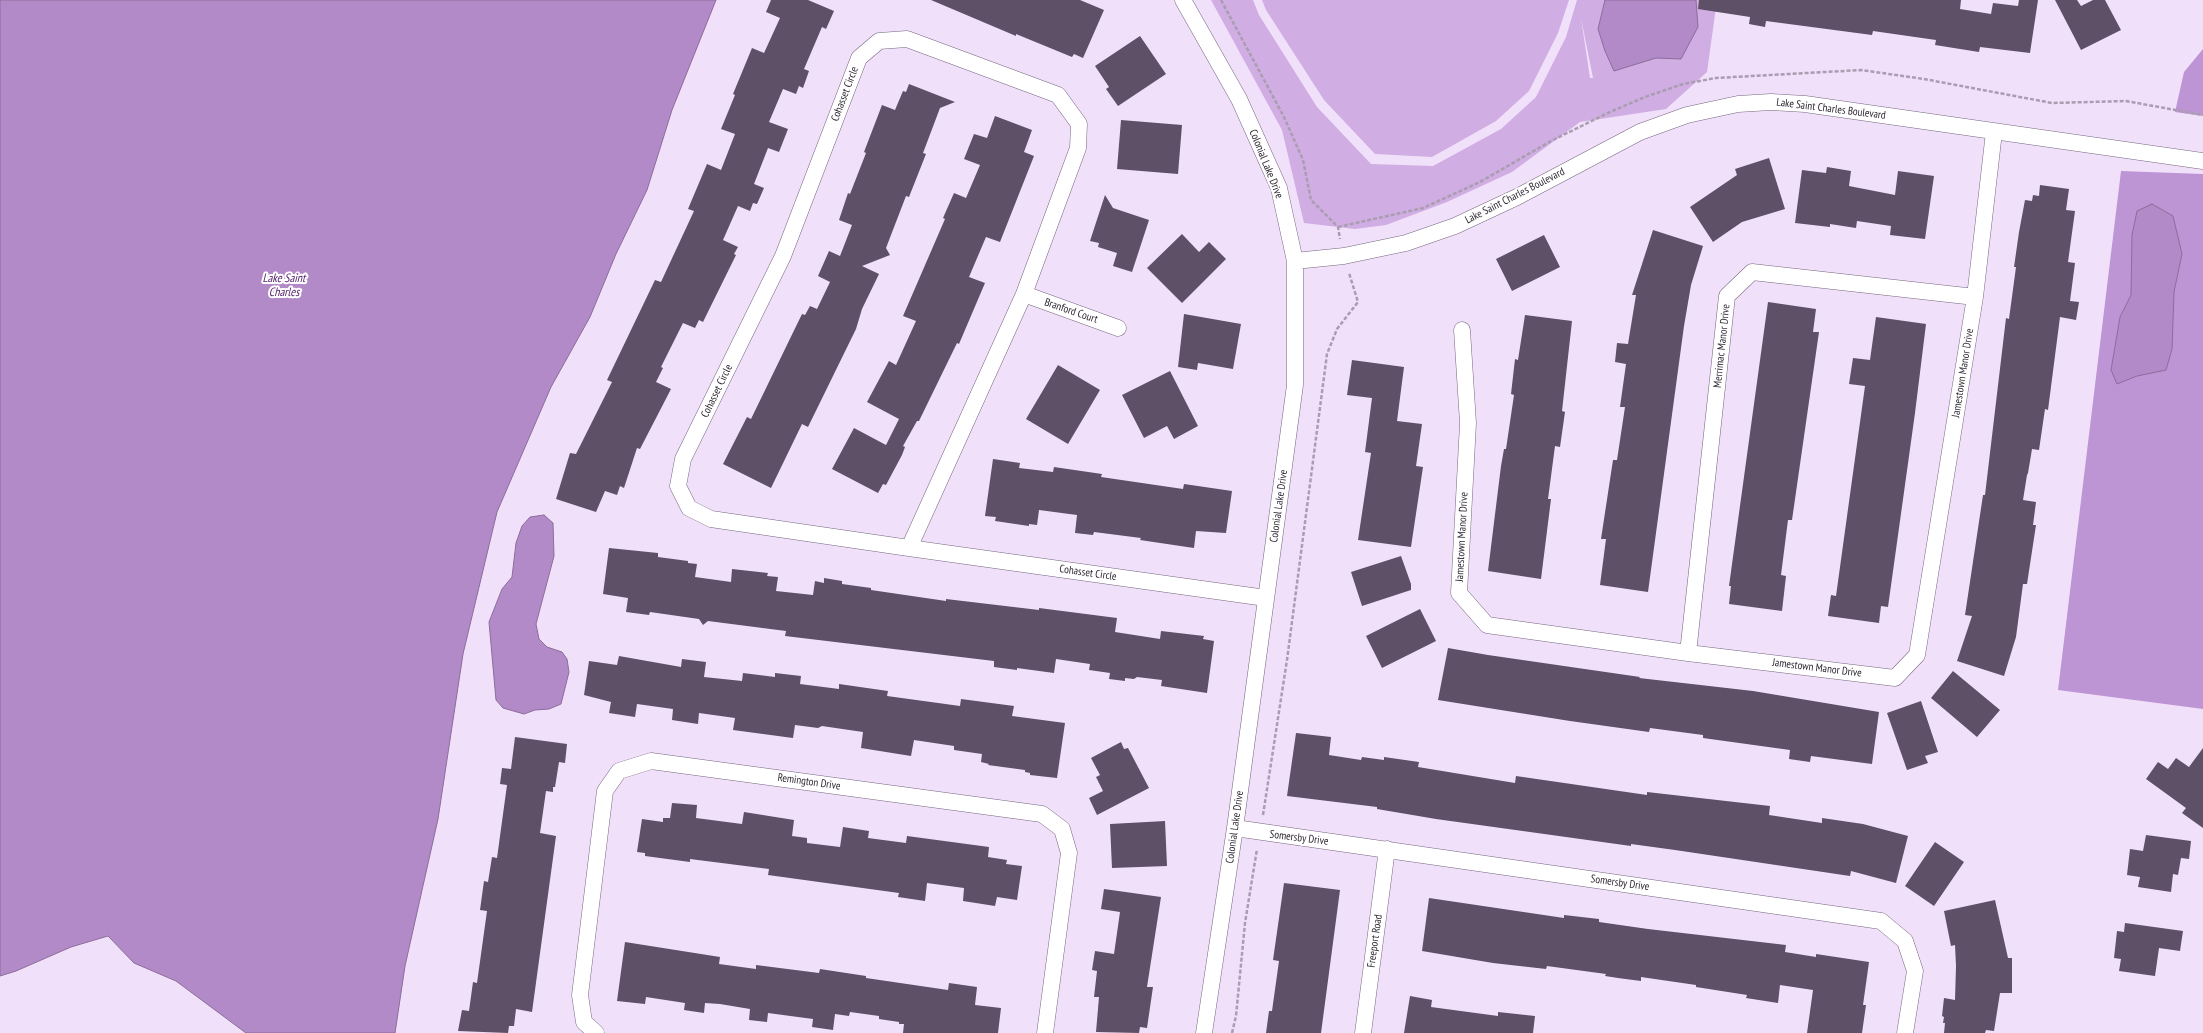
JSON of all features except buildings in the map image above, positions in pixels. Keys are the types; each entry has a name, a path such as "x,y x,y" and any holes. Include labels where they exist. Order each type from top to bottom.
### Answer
{"street":[{"name":"Colonial Lake Drive","path":"1183,0 1239,99 1279,188 1295,261 1295,385 1235,828 1204,1033"},
{"name":"Cohasset Circle","path":"909,548 1024,294 1078,148 1079,124 1058,95 907,39 880,41 859,58 783,256 683,459 678,486 689,508 711,519 909,548 1266,598"},
{"name":"Lake Saint Charles Boulevard","path":"1295,261 1344,256 1398,245 1455,226 1517,196 1640,132 1687,116 1738,104 1770,102 1805,104 2203,161"},
{"name":"Jamestown Manor Drive","path":"1462,330 1468,423 1458,593 1487,625 1688,653 1895,678 1917,655 1975,297 1994,132"},
{"name":"Merrimac Manor Drive","path":"1688,653 1727,296 1752,272 1975,297"},
{"name":"Branford Court","path":"1024,294 1118,328"},
{"name":"Remington Drive","path":"596,1033 584,1022 580,996 605,791 619,771 652,760 1042,814 1062,829 1069,853 1045,1033"},
{"name":"Somersby Drive","path":"1235,828 1881,921 1905,941 1915,971 1905,1033"},
{"name":"Freeport Road","path":"1363,1033 1387,849"}],"shaded area":[{"path":"1211,0 1253,0 1259,15 1317,107 1371,164 1433,166 1501,129 1536,97 1566,37 1577,0 1717,0 1707,72 1666,109 1580,122 1512,172 1447,202 1386,225 1355,229 1304,223 1282,130","holes":["1581,18 1593,78 1590,78"]},
{"path":"1262,0 1569,0 1558,33 1529,91 1496,121 1432,157 1375,154 1324,100 1266,10"},
{"path":"2203,49 2203,116 2175,112 2184,72"},
{"path":"2121,171 2203,174 2203,709 2058,690"}],"water":[{"name":"Lake Saint Charles","path":"0,0 716,0 672,110 647,190 616,254 590,317 551,387 497,512 463,654 438,819 405,966 395,1033 246,1033 176,981 134,963 108,936 71,947 16,971 0,976"},
{"path":"1605,0 1696,0 1698,27 1681,59 1656,58 1614,71 1605,51 1598,29"},
{"path":"2152,204 2173,216 2182,254 2174,292 2172,349 2166,370 2137,376 2117,384 2111,370 2120,317 2131,295 2132,235 2137,211"},
{"path":"544,515 553,523 554,556 536,624 539,639 547,647 562,652 567,659 569,672 561,704 549,709 535,710 524,714 503,708 496,700 489,622 502,589 512,577 516,543 522,526 530,517"}]}
